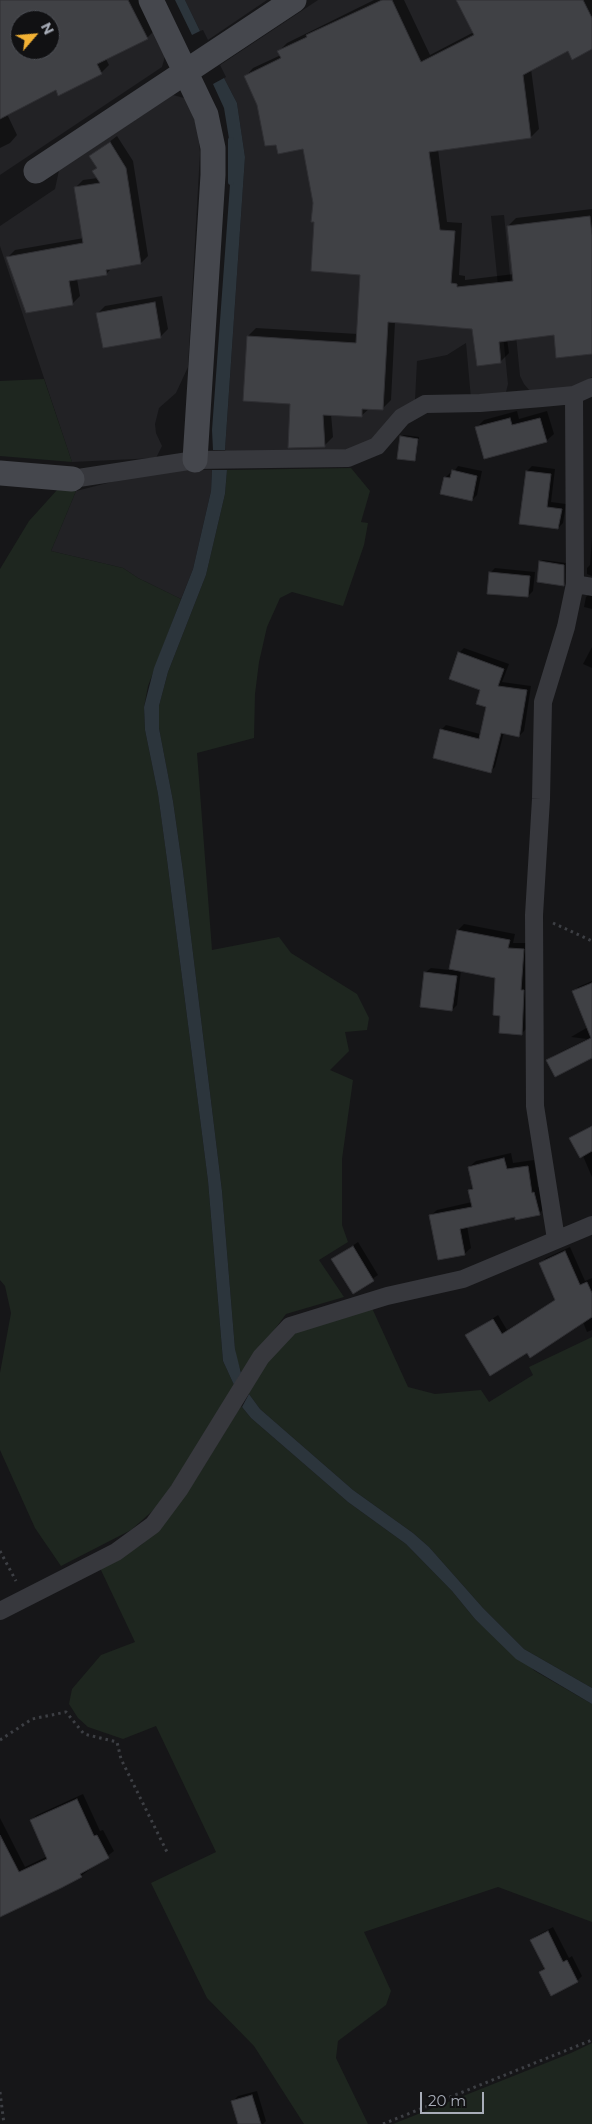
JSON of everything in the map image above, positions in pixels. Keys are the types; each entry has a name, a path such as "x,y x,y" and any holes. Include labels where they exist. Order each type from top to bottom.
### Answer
{"street":[{"path":"151,0 206,115 213,148 213,175 195,460"},
{"path":"36,171 294,0"},
{"path":"0,473 72,479 195,460 348,458 377,446 402,417 425,404 480,403 574,395 592,387"},
{"path":"556,1240 535,1106 534,915 541,799 543,702 566,627 584,586 574,395"},
{"path":"0,1611 116,1552 152,1525 179,1490 261,1357 290,1326 387,1296 463,1279 592,1225"}],"path":[{"path":"534,915 592,941"},
{"path":"0,1551 24,1598"},
{"path":"0,1740 32,1719 66,1712 84,1734 117,1742 121,1759 168,1854"},
{"path":"382,2124 592,2040"},
{"path":"0,2092 4,2124"}],"shaded area":[{"path":"0,0 140,0 166,53 162,67 0,175"},
{"path":"175,0 185,0 200,31 192,35"},
{"path":"185,0 267,0 208,40 203,30 200,31"},
{"path":"318,0 592,0 592,377 572,388 530,391 524,384 520,376 504,215 491,216 508,384 506,392 501,395 471,399 466,343 447,355 417,361 415,401 374,440 353,449 227,454 225,450 245,157 237,103 224,78 226,77 220,65"},
{"path":"224,78 237,103 245,157 225,450 213,450 212,430 232,157 224,108 213,84"},
{"path":"173,95 188,99 198,131 200,153 188,367 176,393 159,408 155,424 156,433 162,446 156,458 72,462 0,246 0,226 55,189 59,170"},
{"path":"44,379 72,462 0,456 0,381"},
{"path":"351,468 370,491 361,522 368,523 364,545 343,606 292,592 280,598 267,627 259,662 255,694 254,738 197,753 212,950 279,937 291,953 357,994 369,1018 367,1030 345,1032 349,1051 330,1070 353,1080 342,1159 342,1225 348,1242 319,1260 344,1297 286,1314 242,1374 236,1358 222,1191 183,871 173,801 159,728 159,706 168,672 206,575 225,494 227,470"},
{"path":"174,469 212,470 211,491 193,569 181,599 138,578 123,568 51,551 76,491 143,474"},
{"path":"212,470 227,470 225,494 206,575 168,672 159,706 159,728 173,801 183,871 222,1191 235,1349 241,1373 234,1385 223,1361 208,1181 167,860 158,794 145,730 144,707 154,668 193,569 211,491"},
{"path":"57,490 76,491 51,551 123,568 138,578 181,599 148,686 144,707 145,730 158,794 208,1181 223,1361 235,1387 211,1429 157,1507 131,1530 61,1566 35,1528 0,1450 0,1373 11,1313 5,1286 0,1280 0,569 29,521"},
{"path":"372,1308 408,1387 435,1394 481,1390 489,1402 533,1375 529,1367 592,1337 592,1688 524,1649 483,1608 429,1547 413,1533 353,1490 260,1409 249,1394 248,1392 265,1363 284,1340 308,1326"},
{"path":"249,1394 260,1409 353,1490 413,1533 429,1547 483,1608 524,1649 592,1688 592,1704 516,1659 475,1619 452,1591 406,1544 348,1502 251,1418 242,1407"},
{"path":"241,1406 251,1418 348,1502 406,1544 452,1591 475,1619 535,1671 592,1704 592,1922 498,1887 364,1932 391,1991 386,2005 338,2041 336,2058 368,2124 304,2124 254,2046 207,1998 151,1883 216,1852 156,1726 123,1739 88,1727 78,1718 69,1704 72,1689 101,1655 135,1642 100,1568 141,1545 158,1530 196,1479"},
{"path":"592,2043 592,2124 393,2124 571,2053"}],"building":[{"path":"0,0 128,0 148,39 97,64 102,74 58,96 56,90 0,119"},
{"path":"382,0 392,0 421,62 474,35 456,0 583,0 592,18 592,49 572,60 568,51 523,75 531,138 429,152 440,230 455,231 451,283 457,284 457,287 513,281 507,226 590,216 592,235 592,354 556,358 554,335 499,342 501,363 477,366 472,329 388,322 383,410 362,409 362,417 323,415 325,447 288,448 290,404 243,401 247,336 356,343 360,275 311,271 314,222 311,222 313,203 303,149 278,154 276,145 265,146 257,105 244,76 281,58 277,51 307,37 306,35"},
{"path":"110,142 126,168 141,264 106,270 107,275 69,281 73,305 26,313 6,257 83,243 74,187 100,183 92,171 97,168 89,156"},
{"path":"155,302 161,338 103,348 96,313"},
{"path":"510,418 512,425 540,418 547,442 484,459 475,427"},
{"path":"400,436 418,439 415,461 397,459"},
{"path":"452,470 477,476 472,501 440,494 444,477 450,478"},
{"path":"526,471 551,474 547,507 562,509 558,529 519,524"},
{"path":"539,561 564,565 564,586 537,582"},
{"path":"489,572 530,576 528,597 487,594"},
{"path":"458,652 504,669 498,686 527,690 519,737 501,733 491,773 433,758 440,729 479,739 486,707 476,704 480,690 449,679"},
{"path":"457,930 510,940 508,948 524,949 521,990 524,990 522,1035 499,1033 500,1016 493,1015 495,978 449,969"},
{"path":"424,972 457,976 452,1011 420,1007"},
{"path":"592,983 592,1058 555,1077 546,1060 591,1038 572,991"},
{"path":"592,1126 592,1151 580,1158 569,1138"},
{"path":"504,1158 507,1169 528,1166 532,1193 534,1192 540,1215 515,1220 515,1217 460,1229 465,1255 438,1260 429,1215 472,1207 468,1190 473,1189 468,1167"},
{"path":"353,1246 374,1281 353,1294 331,1259"},
{"path":"565,1251 580,1285 587,1282 592,1293 592,1317 530,1358 527,1353 490,1376 465,1335 493,1319 502,1334 555,1300 539,1263"},
{"path":"77,1799 94,1836 97,1835 109,1858 80,1874 82,1877 0,1917 0,1835 19,1872 47,1859 30,1820"},
{"path":"548,1931 563,1962 567,1960 578,1982 551,1996 539,1972 545,1969 530,1940"},
{"path":"252,2095 261,2124 238,2124 231,2101"}],"waterway":[{"path":"231,140 231,182"}]}
